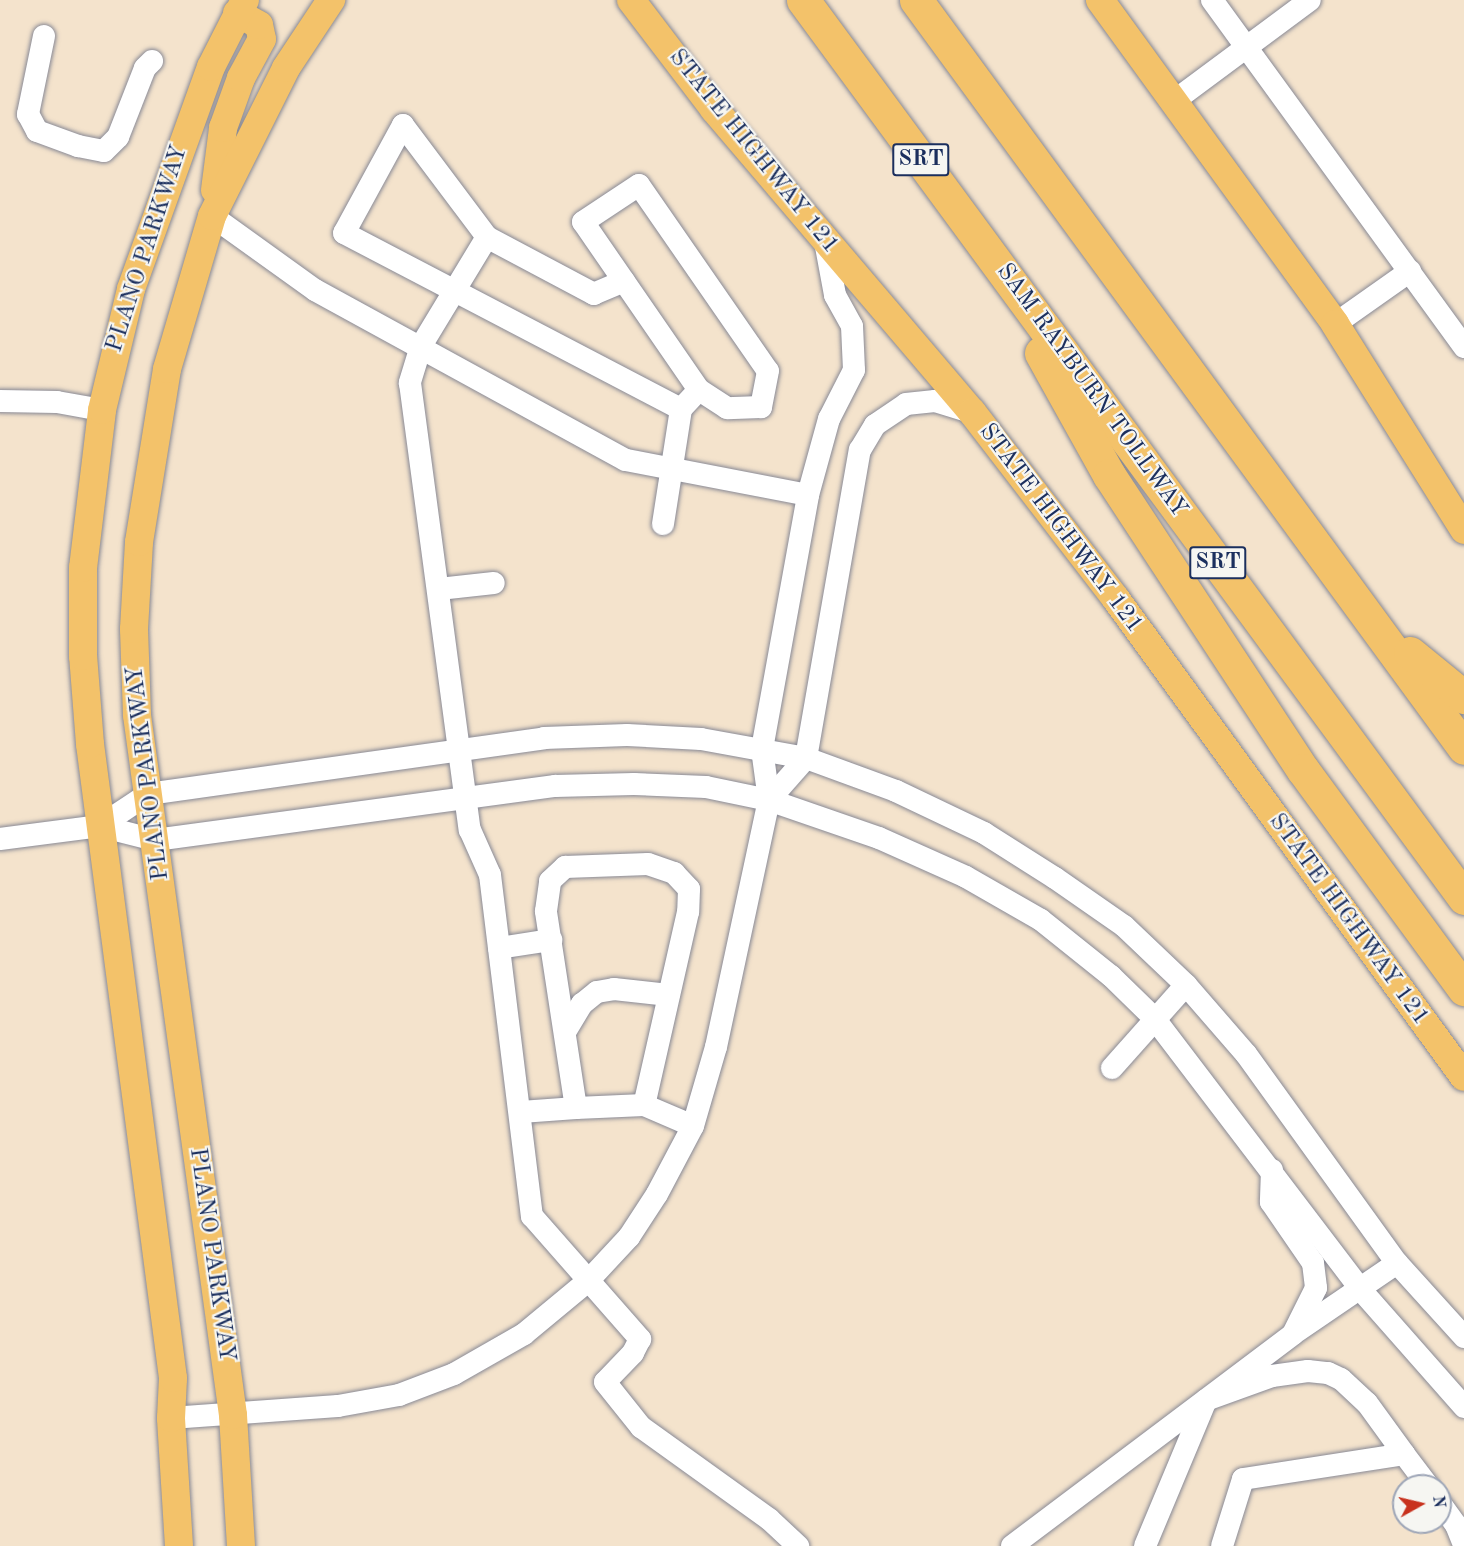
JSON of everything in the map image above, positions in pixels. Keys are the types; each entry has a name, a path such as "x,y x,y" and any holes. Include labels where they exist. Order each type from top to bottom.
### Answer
{"highway":[{"name":"SAM RAYBURN TOLLWAY","path":"803,0 1464,898"},
{"path":"916,0 1464,748"},
{"path":"971,228 1109,475 1304,770 1464,989"},
{"path":"1372,622 1464,697"}],"main road":[{"name":"PLANO PARKWAY","path":"241,1546 233,1414 137,715 134,629 139,542 167,369 212,216 286,68 331,0"},
{"name":"STATE HIGHWAY 121","path":"631,0 714,109 972,412 1116,599 1464,1077"},
{"path":"1100,0 1335,324 1464,530"},
{"name":"PLANO PARKWAY","path":"179,1546 171,1418 173,1378 99,826 83,656 83,568 102,410 121,325 148,237 211,67 241,6"},
{"path":"212,216 223,128 241,78 262,39 259,25 241,6"}],"street":[{"path":"1212,0 1410,271 1461,334"},
{"path":"1174,100 1310,0"},
{"path":"44,36 28,114 38,130 78,146 104,151 118,137 145,68 152,61"},
{"path":"624,281 594,294 487,237 404,125 344,233 681,409"},
{"path":"639,185 768,371 761,407 727,408 699,390 583,222 639,185"},
{"path":"212,216 315,290 626,460 808,495"},
{"path":"487,237 456,292 421,346 410,383 470,830 490,875 532,1216 640,1339 633,1353 605,1382 641,1427 769,1519 798,1546"},
{"path":"171,1418 338,1406 399,1395 454,1374 524,1334 588,1281 628,1237 657,1194 693,1126 716,1047 770,800 762,749 808,495 829,419 854,370 852,326 835,295 825,241"},
{"path":"1335,324 1410,271"},
{"path":"663,524 681,409 699,390"},
{"path":"0,401 57,402 102,410"},
{"path":"770,800 806,758 860,450 875,426 906,404 935,401 972,412"},
{"path":"439,589 494,582"},
{"path":"99,826 148,794 460,748 544,738 627,735 701,739 806,758 896,791 984,833 1124,926 1186,985 1246,1054 1397,1263 1464,1337"},
{"path":"0,839 99,826 155,840 466,800 555,786 634,784 705,787 770,800 879,838 966,877 1041,920 1110,976 1154,1018 1272,1170 1361,1290 1464,1407"},
{"path":"576,1108 546,911 550,881 565,867 648,864 674,873 689,889 688,912 645,1105"},
{"path":"500,948 551,940"},
{"path":"1112,1068 1154,1018 1186,985"},
{"path":"565,1032 582,1004 597,992 614,989 669,995"},
{"path":"521,1112 645,1105 693,1126"},
{"path":"1272,1170 1271,1202 1313,1263 1316,1288 1293,1334"},
{"path":"1012,1546 1293,1334 1361,1290 1397,1263"},
{"path":"1145,1546 1206,1400 1272,1376 1308,1371 1328,1373 1367,1402 1419,1474"},
{"path":"1222,1546 1243,1479 1404,1454"},
{"path":"1452,1520 1464,1545"}]}
